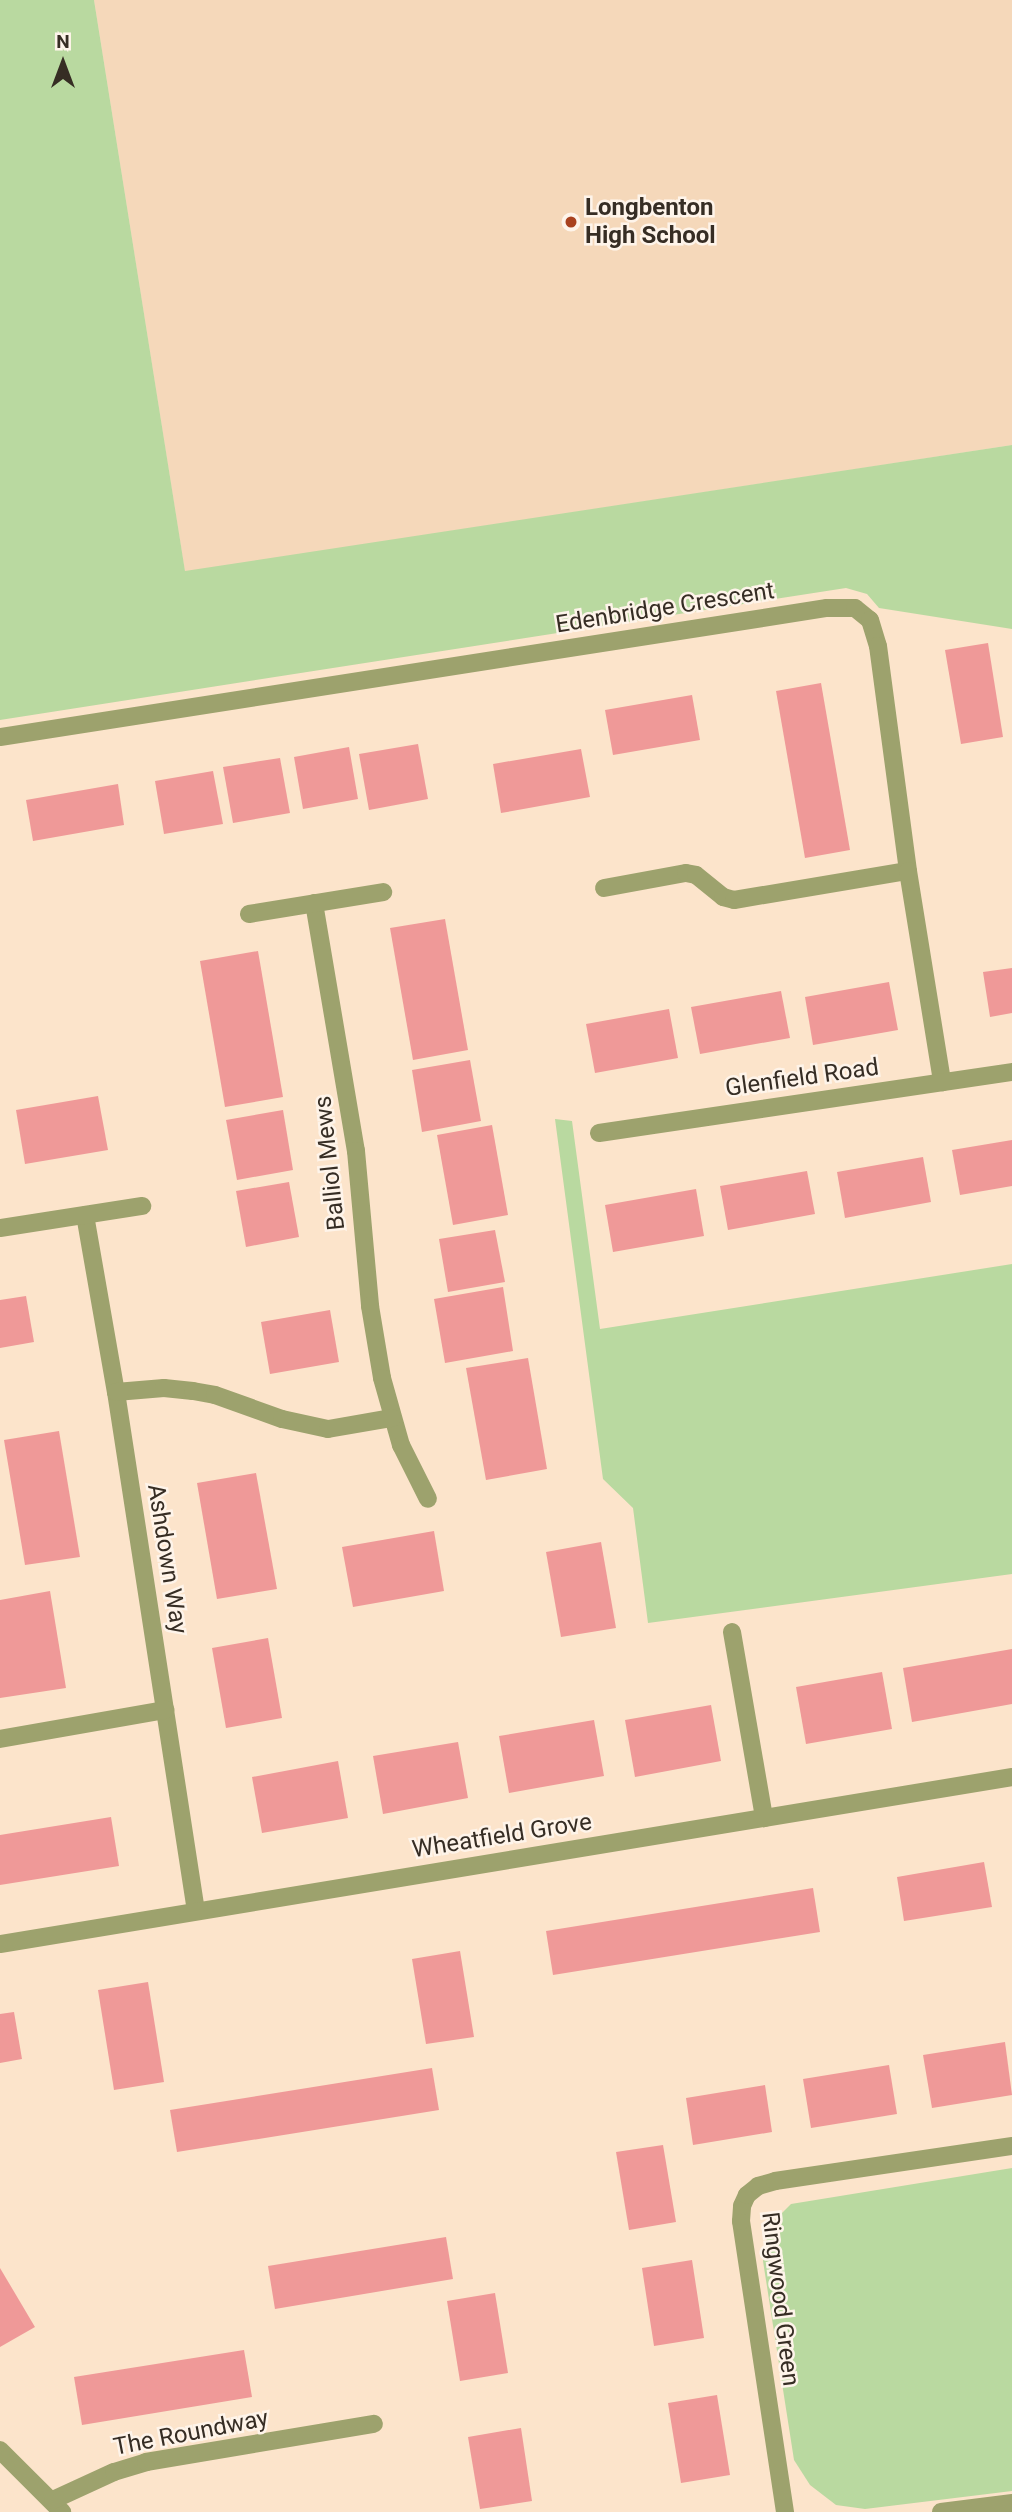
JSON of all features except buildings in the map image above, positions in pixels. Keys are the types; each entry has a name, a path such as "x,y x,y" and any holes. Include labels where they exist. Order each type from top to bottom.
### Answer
{"street":[{"name":"Edenbridge Crescent","path":"0,737 800,612 855,608 870,620 875,631 908,871 942,1082"},
{"path":"604,888 686,873 696,875 723,897 734,900 908,871"},
{"path":"249,914 383,892"},
{"name":"Balliol Mews","path":"314,903 356,1152 375,1341 392,1418 413,1471 428,1499"},
{"name":"Glenfield Road","path":"599,1133 1012,1072"},
{"path":"0,1228 142,1206"},
{"name":"Ashdown Way","path":"85,1215 116,1392 196,1911"},
{"path":"116,1392 164,1388 193,1391 215,1395 282,1419 328,1429 392,1418"},
{"path":"732,1632 764,1818"},
{"path":"0,1739 165,1710"},
{"name":"Wheatfield Grove","path":"0,1944 1012,1777"},
{"name":"Ringwood Green","path":"785,2512 741,2221 742,2206 747,2195 758,2186 775,2181 1012,2147"},
{"name":"The Roundway","path":"0,2450 57,2506 114,2472 146,2462 374,2424"},
{"path":"941,2512 1012,2503"}],"shaded area":[{"name":"Longbenton High School","path":"94,0 1012,0 1012,445 185,572"}],"green space":[{"path":"0,0 94,0 185,571 1012,445 1012,629 879,608 867,594 846,588 0,720"},
{"path":"555,1119 572,1121 600,1329 1012,1264 1012,1574 648,1623 633,1508 603,1479"},
{"path":"1012,2168 1012,2491 865,2509 836,2505 810,2485 794,2460 763,2261 769,2226 791,2204"}],"place":[{"name":"Longbenton High School","path":"571,222"}]}
